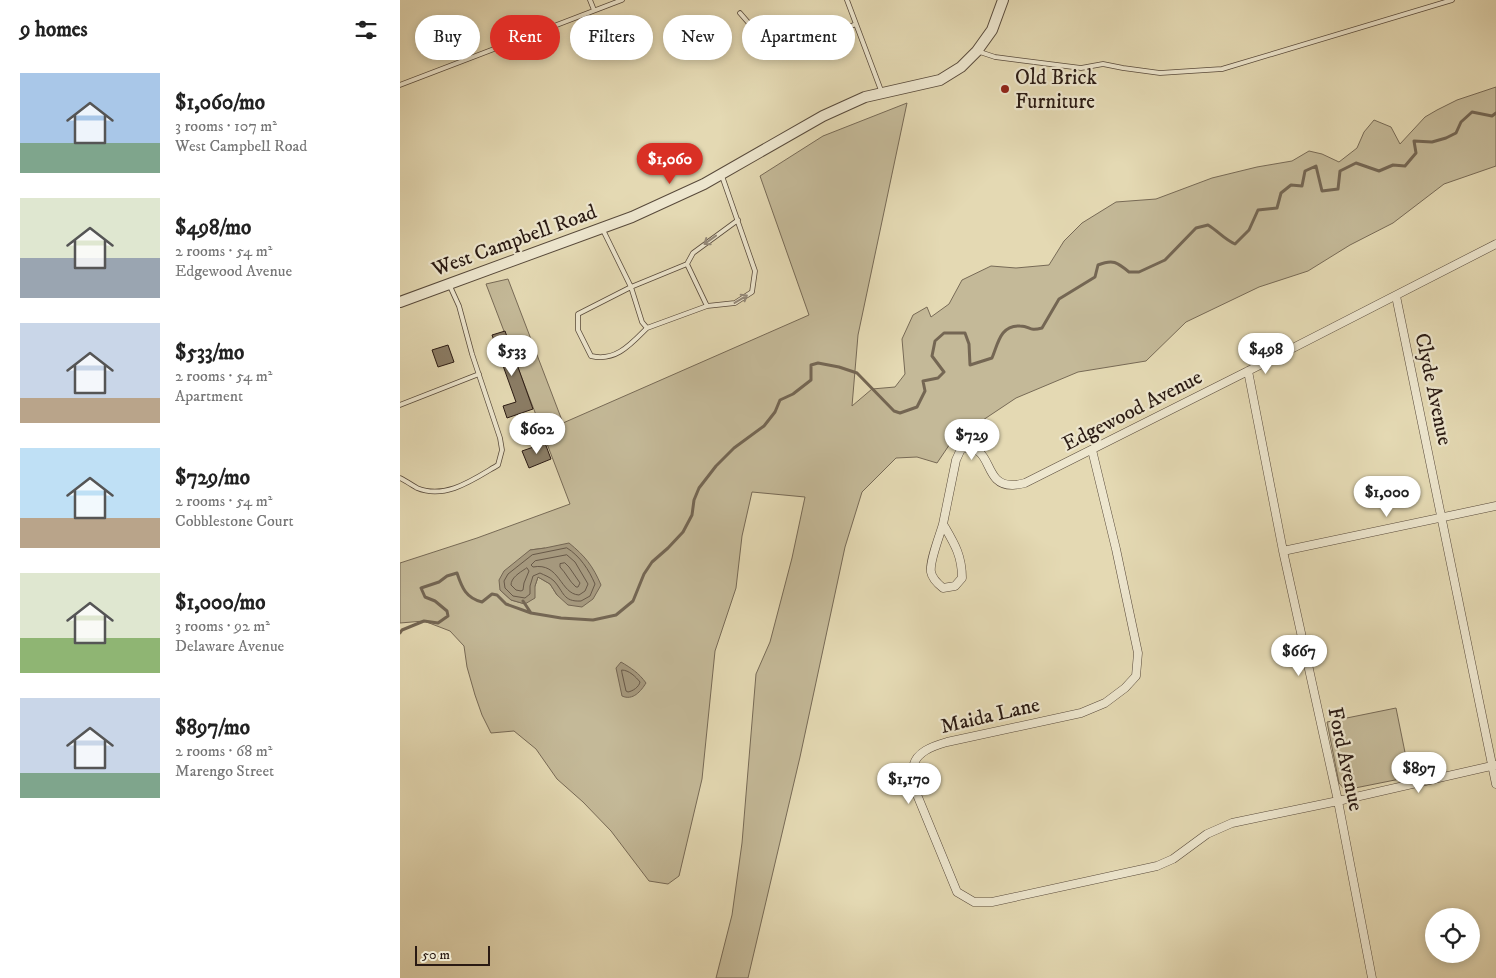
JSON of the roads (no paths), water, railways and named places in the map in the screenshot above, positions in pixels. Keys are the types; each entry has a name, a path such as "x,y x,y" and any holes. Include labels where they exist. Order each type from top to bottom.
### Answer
{"street":[{"name":"West Campbell Road","path":"400,302 632,217 704,184 823,116 865,97 940,80 961,67 977,51 992,30 1003,0"},
{"name":"Edgewood Avenue","path":"943,524 956,460 961,449 971,447 978,450 984,456 996,479 1003,484 1025,483 1496,244"},
{"name":"Clyde Avenue","path":"1396,296 1494,765 1496,784"},
{"name":"Ford Avenue","path":"1248,371 1283,552 1338,801 1372,978"},
{"name":"Maida Lane","path":"1092,450 1138,653 1136,676 1125,688 1105,703 1081,713 947,742 929,747 918,757 913,766 913,785 957,892 974,902 992,902 1158,866 1173,859 1207,834 1232,823 1494,765"},
{"path":"1283,552 1496,506"},
{"path":"943,524 957,548 962,564 962,578 954,586 943,588 938,584 931,571 943,524"}],"lane":[{"path":"590,0 594,10"},
{"path":"400,85 622,0"},
{"path":"847,0 882,93"},
{"path":"977,51 995,57 1081,68 1103,64 1160,73 1222,69 1452,0"},
{"path":"740,13 772,50 794,50 856,24"},
{"path":"721,174 738,220 754,271 752,292 735,304 707,306 647,328 626,350 602,358 591,356 578,330 578,314 631,287 687,264 693,253 738,220"},
{"path":"602,228 631,287 642,322 647,328"},
{"path":"687,264 707,306"},
{"path":"400,478 419,488 438,492 460,487 498,466 502,450 500,438 472,354 459,306 450,284"},
{"path":"400,406 479,374"}],"water":[{"path":"569,543 588,562 601,585 593,599 582,607 568,605 557,595 550,584 538,577 535,586 535,598 525,604 511,600 500,590 499,580 504,571 530,550"},
{"path":"621,662 641,676 646,683 639,692 630,697 622,696 616,668"}],"waterway":[{"path":"400,633 402,630 424,621 438,623 448,616 447,611 435,601 425,597 421,588 457,573 465,592 472,598 482,602 492,594 497,595 506,604 531,613 561,618 593,620 616,615 633,601 644,574 652,562 683,532 692,515 694,500 699,488 716,466 734,448 764,426 775,412 780,400 793,394 811,380 811,365 818,363 857,373 894,411 900,413 917,407 925,391 923,381 938,378 944,372 932,356 935,341 944,333 965,333 969,344 970,365 992,358 998,341 1004,332 1013,327 1042,328 1059,299 1095,277 1098,265 1115,262 1129,272 1139,272 1165,260 1196,228 1208,225 1235,244 1249,230 1258,210 1277,208 1281,193 1291,185 1302,186 1305,171 1316,166 1322,191 1338,189 1340,171 1356,163 1379,171 1393,165 1405,166 1416,153 1414,141 1432,142 1446,138 1456,133 1461,122 1472,112 1492,116 1496,113"},
{"path":"523,601 531,613"}],"place":[{"name":"Old Brick Furniture","path":"1005,89"}]}
